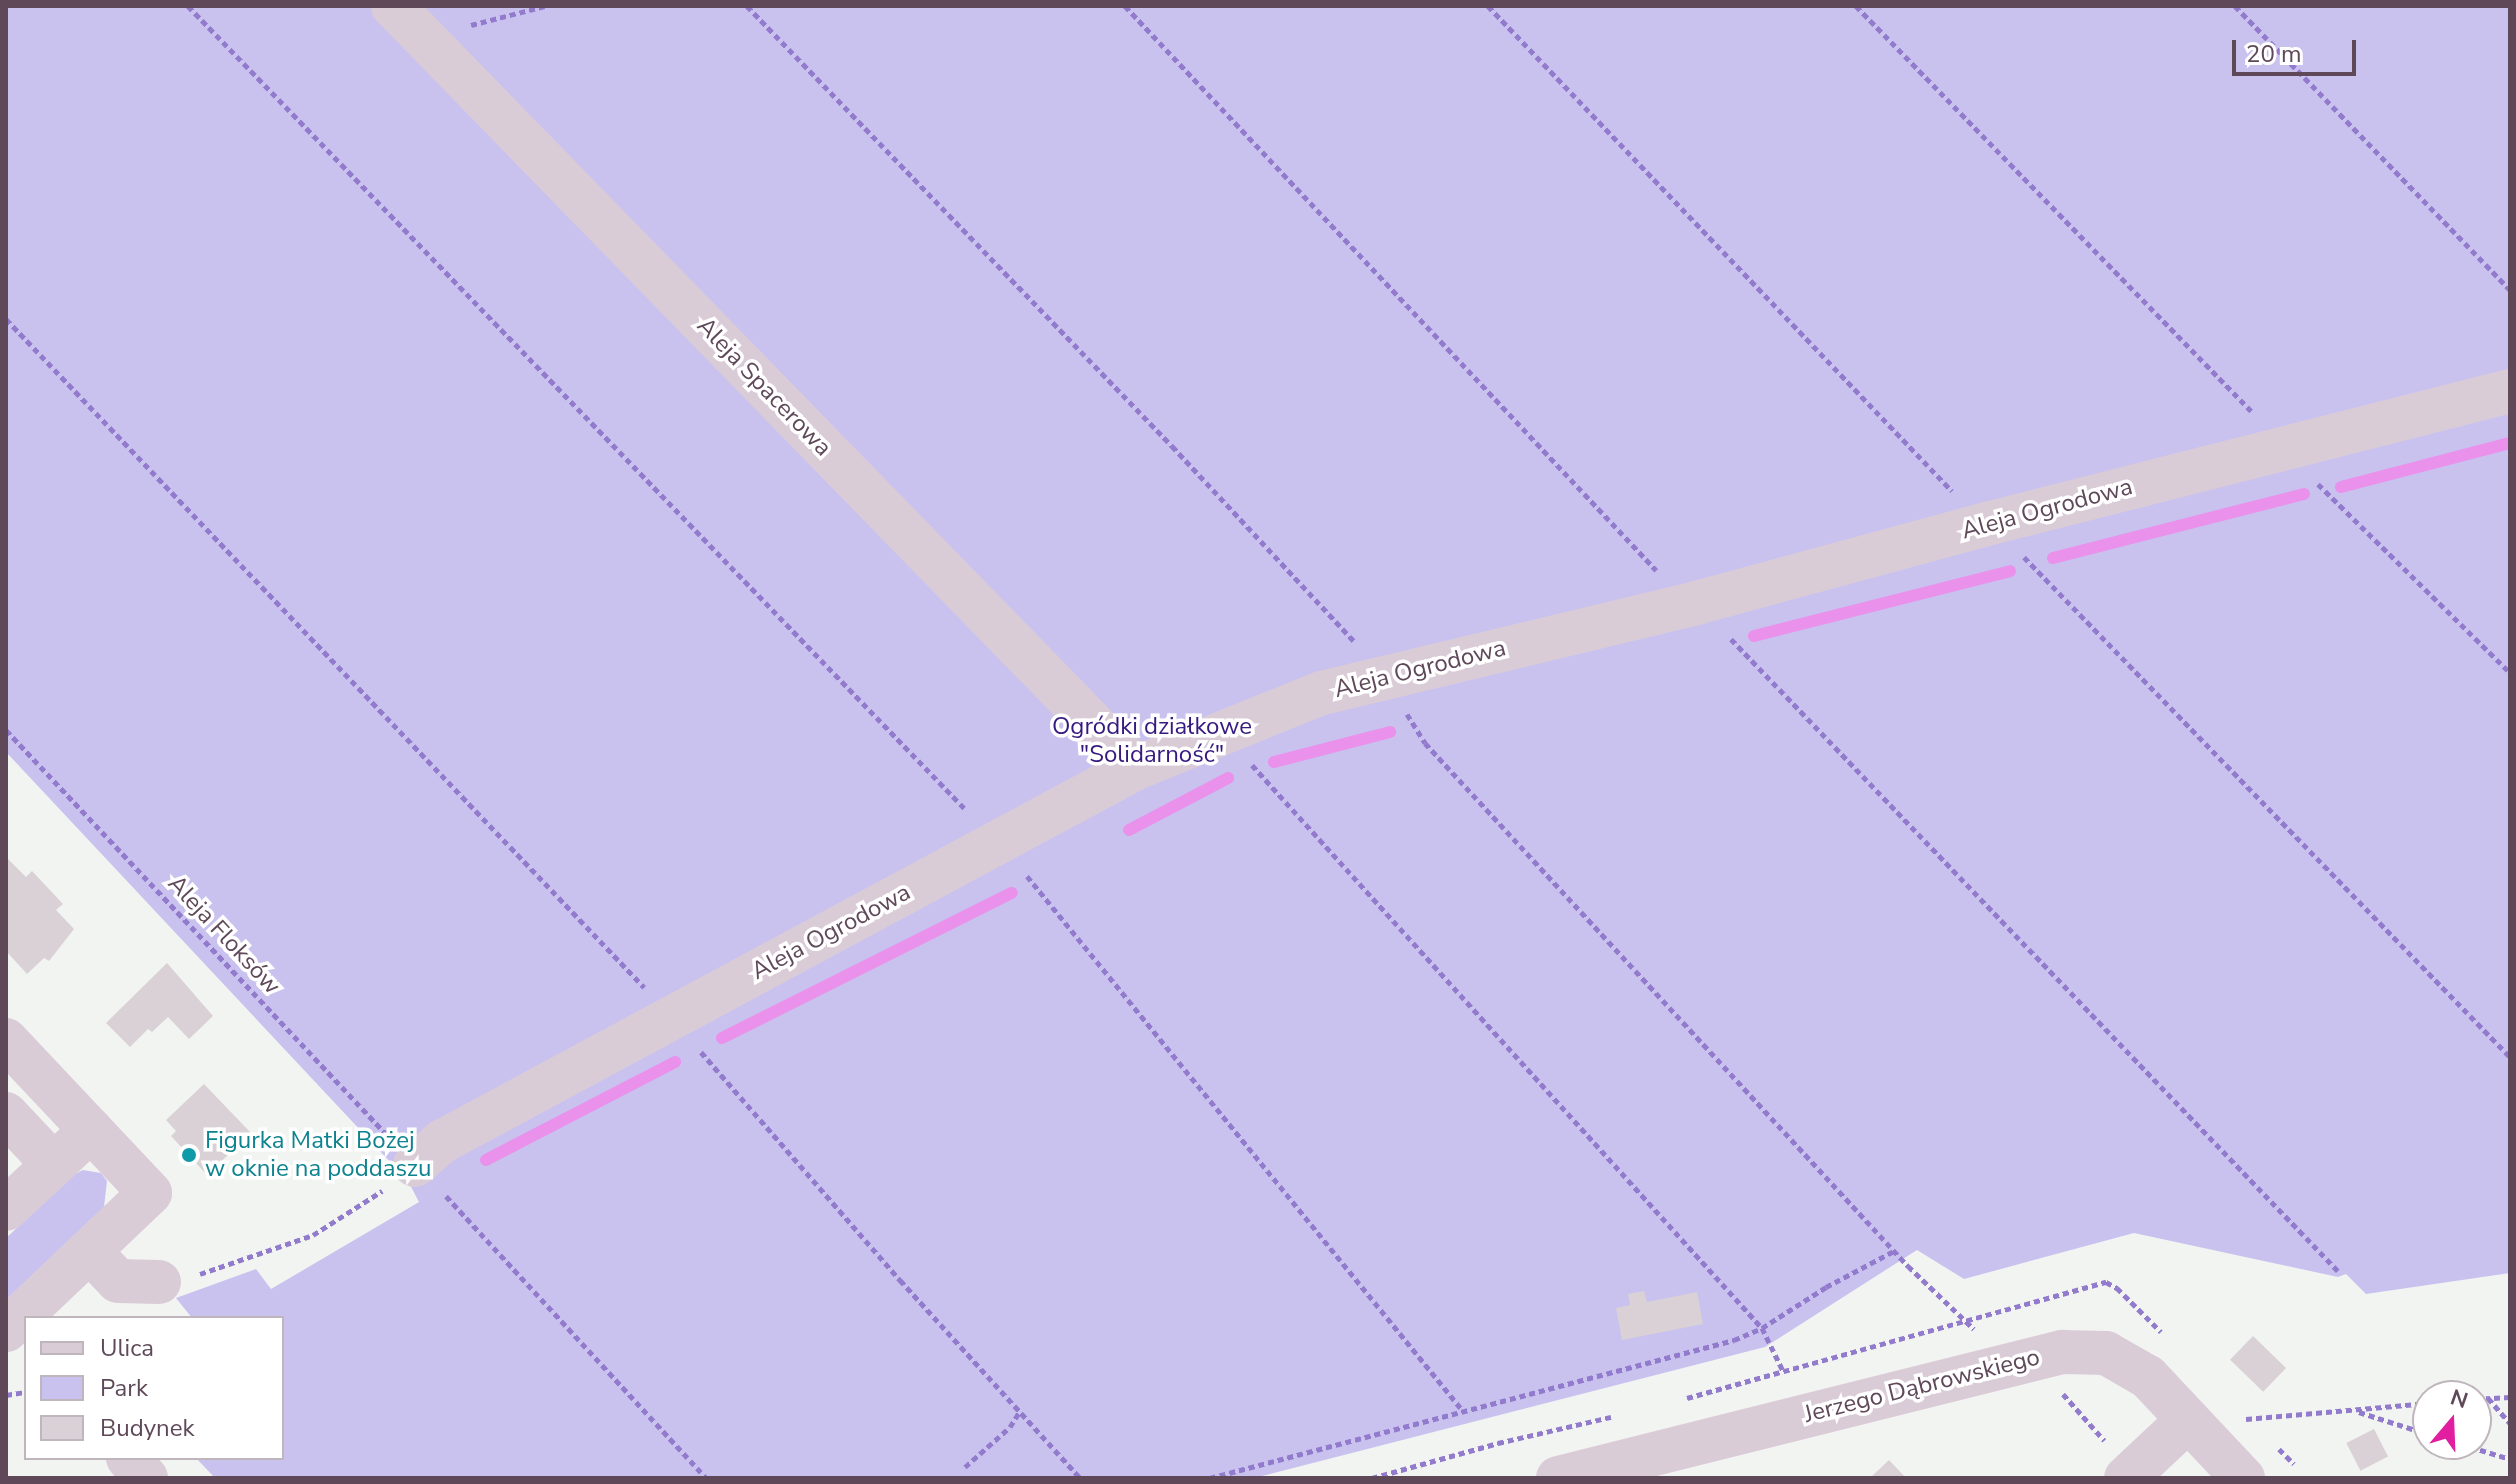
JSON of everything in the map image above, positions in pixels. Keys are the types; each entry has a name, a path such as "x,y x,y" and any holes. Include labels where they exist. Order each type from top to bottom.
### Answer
{"street":[{"name":"Aleja Spacerowa","path":"393,6 1136,768"},
{"name":"Aleja Ogrodowa","path":"415,1165 443,1141 671,1015 1001,843 1136,768 1322,693 1696,603 2510,391"},
{"path":"6,1040 150,1193 6,1330 24,1347"},
{"path":"6,1114 53,1164"},
{"path":"6,1209 91,1130"},
{"path":"90,1252 118,1281 159,1282"},
{"name":"Jerzego Dąbrowskiego","path":"1558,1478 2062,1352 2106,1353 2148,1377 2243,1478"},
{"path":"2130,1474 2188,1420"},
{"path":"130,1460 146,1478"}],"path":[{"path":"188,6 1001,843 1463,1411"},
{"path":"424,37 545,6"},
{"path":"747,6 1172,446 1384,677 1425,743 1958,1317"},
{"path":"1856,6 2284,448 2510,673"},
{"path":"2235,6 2510,290"},
{"path":"6,319 671,1015 900,1280 1080,1478"},
{"name":"Aleja Floksów","path":"6,730 706,1478"},
{"path":"1222,732 1762,1328 1781,1367"},
{"path":"159,1282 242,1261 313,1235 374,1197 415,1165"},
{"path":"1210,1478 1706,1348 1762,1328 1896,1250"},
{"path":"2057,1389 2130,1474"},
{"path":"2492,1403 2510,1423"},
{"path":"2188,1420 2412,1405"},
{"path":"2354,1410 2412,1429"},
{"path":"965,1467 1010,1427 1020,1411"}],"green space":[{"name":"Ogródki działkowe \"Solidarność\"","path":"6,6 2510,6 2510,1273 2366,1294 2346,1274 2338,1277 2134,1233 1964,1279 1917,1250 1765,1347 1254,1478 215,1478 198,1460 284,1460 284,1316 190,1316 176,1298 256,1269 271,1289 419,1202 408,1181 6,752"},
{"path":"83,1170 101,1173 107,1181 104,1207 6,1300 6,1238"}],"building":[{"path":"6,857 26,877 32,871 63,904 56,910 74,929 49,961 44,958 27,974 6,951"},
{"path":"167,963 213,1016 189,1039 168,1017 152,1032 148,1029 130,1047 106,1023"},
{"path":"204,1084 251,1133 207,1175 171,1136 176,1131 166,1120"},
{"path":"1644,1291 1647,1302 1697,1292 1703,1324 1622,1340 1616,1308 1630,1305 1628,1294"},
{"path":"2253,1336 2286,1368 2263,1392 2230,1360"},
{"path":"2374,1429 2388,1457 2360,1471 2346,1443"},
{"path":"1889,1460 1906,1478 1870,1478"}],"waterway":[{"path":"2341,487 2510,443"},
{"path":"2053,558 2304,494"},
{"path":"1754,636 2010,571"},
{"path":"1274,762 1390,732"},
{"path":"1129,830 1228,778"},
{"path":"722,1038 1012,893"},
{"path":"486,1160 675,1062"}],"place":[{"name":"Figurka Matki Bożej w oknie na poddaszu","path":"189,1155"}]}
